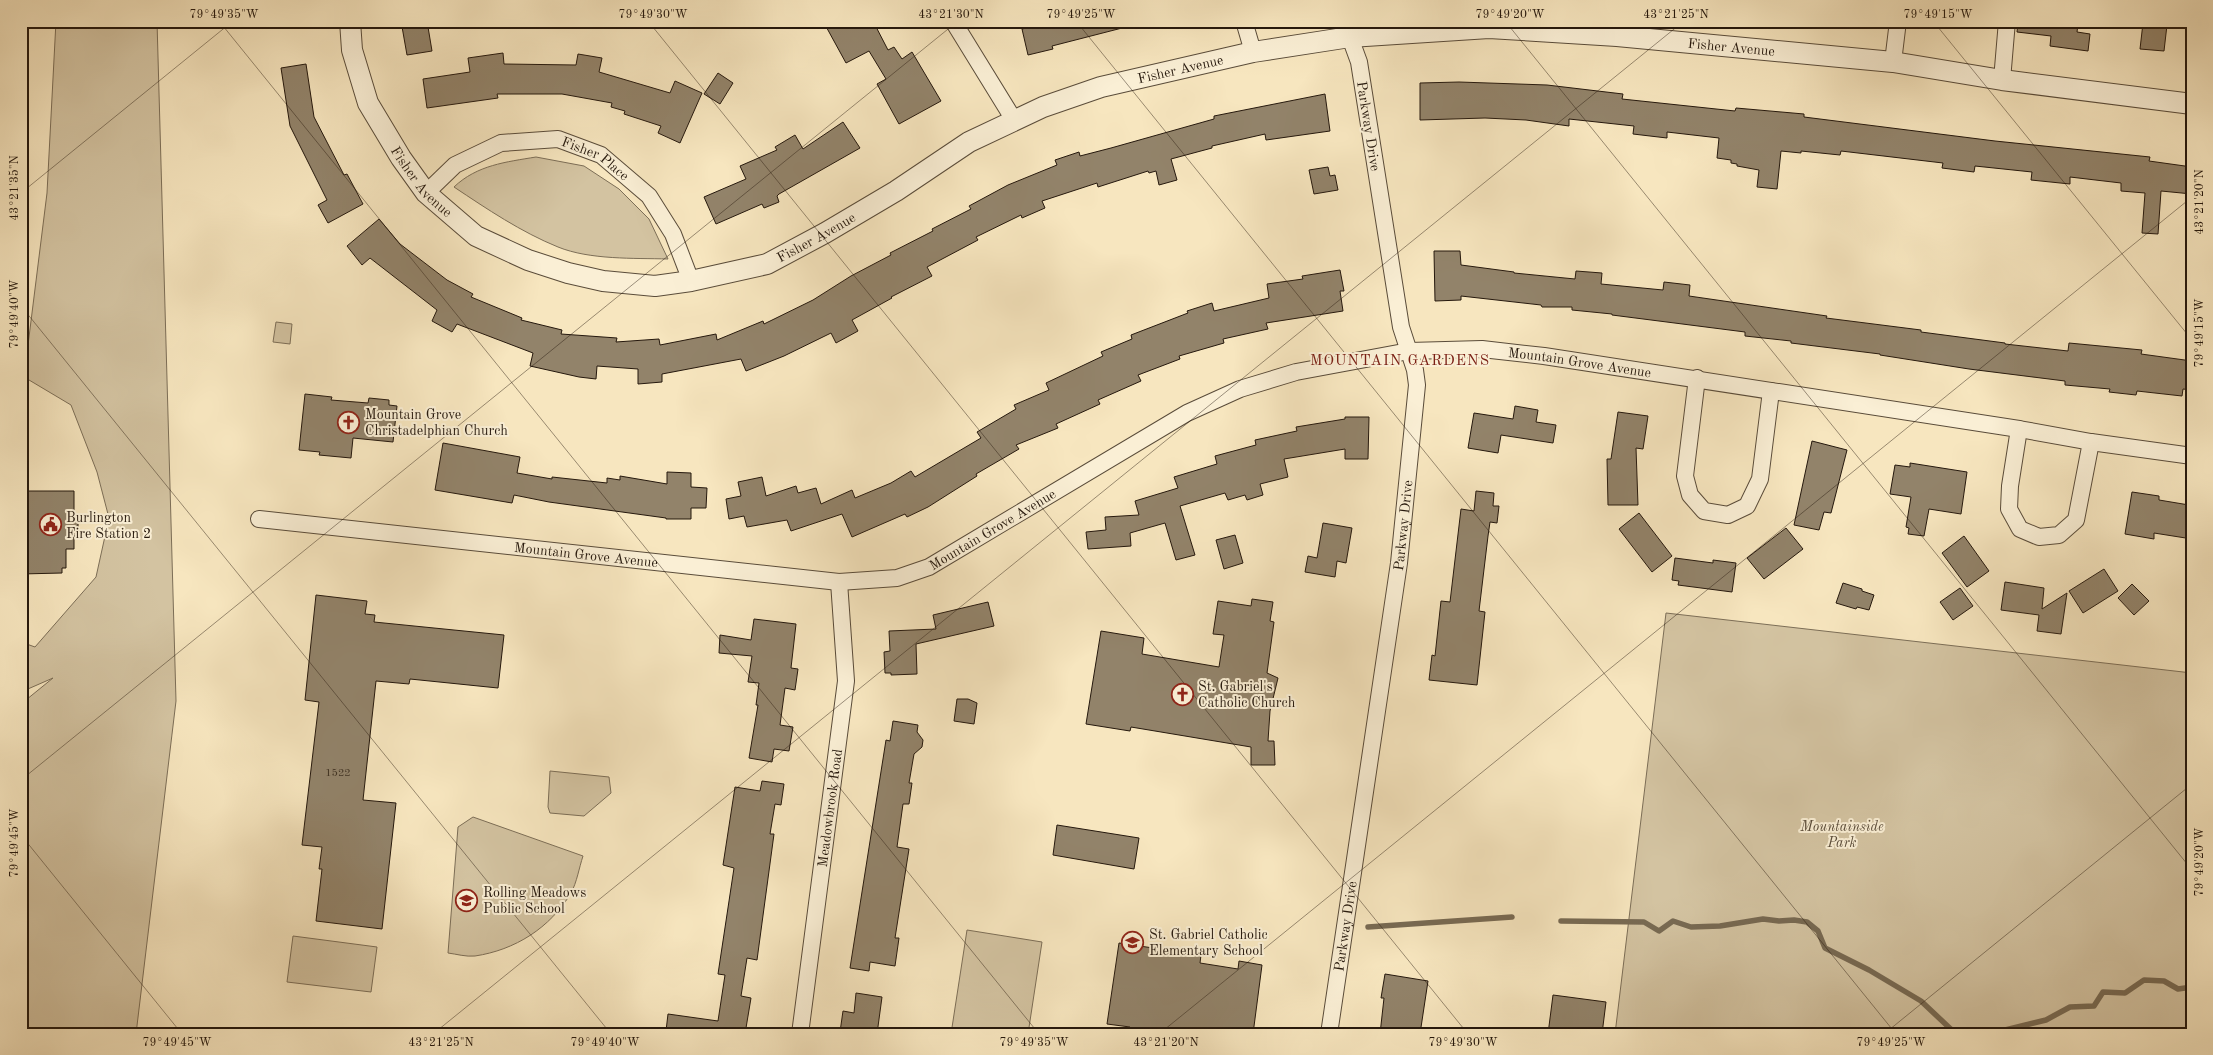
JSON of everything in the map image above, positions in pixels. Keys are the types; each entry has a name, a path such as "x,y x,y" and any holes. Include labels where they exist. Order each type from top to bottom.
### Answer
{"street":[{"name":"Fisher Avenue","path":"350,21 352,50 368,103 401,158 426,192 476,236 528,260 568,273 603,280 655,286 691,281 767,264 825,233 896,191 969,142 1043,107 1101,87 1347,29 1618,29 1893,62 2002,80 2192,104"},
{"path":"953,21 1014,120"},
{"path":"1244,21 1253,52"},
{"path":"1893,62 1898,21"},
{"path":"2002,80 2007,21"},
{"name":"Parkway Drive","path":"1329,1034 1399,563 1417,385 1401,328 1359,62 1347,29"},
{"name":"Fisher Place","path":"426,192 456,165 501,143 558,139 601,155 649,196 673,234 691,281"},
{"name":"Mountain Grove Avenue","path":"259,519 839,582 897,578 928,566 1187,413 1240,389 1296,372 1409,351 1482,349 1697,378 2091,442 2192,456"},
{"path":"1697,378 1685,476 1690,495 1704,511 1728,515 1747,506 1760,479 1771,391"},
{"path":"2019,429 2010,486 2009,509 2020,529 2039,537 2059,535 2076,520 2091,442"},
{"name":"Meadowbrook Road","path":"800,1034 846,681 839,582"}],"green space":[{"path":"56,21 157,21 176,701 136,1034 21,1034 21,704 53,678 21,692 21,642 35,647 96,577 109,518 97,472 71,405 24,377 47,193"},
{"path":"536,157 584,166 619,189 649,219 668,259 598,256 558,247 492,212 454,187 482,169"},
{"path":"276,322 292,324 290,344 273,342"},
{"name":"Mountainside Park","path":"1666,613 2192,673 2192,1034 1615,1034"},
{"path":"550,771 609,777 611,793 584,816 550,813 548,807"},
{"path":"473,817 583,856 571,893 553,917 542,927 504,949 475,956 465,956 448,953 458,827"},
{"path":"967,930 1042,942 1028,1034 951,1034"},
{"path":"293,936 377,947 371,992 287,982"}],"building":[{"path":"401,21 427,21 432,51 407,55"},
{"path":"823,21 873,21 888,50 894,47 902,59 912,52 941,101 899,124 877,84 886,79 869,51 846,63"},
{"path":"1058,21 1126,21 1126,27 1052,46 1053,49 1028,55 1022,29"},
{"path":"2018,21 2058,21 2078,24 2077,32 2090,34 2088,51 2050,46 2051,36 2017,32"},
{"path":"2143,23 2167,25 2164,51 2140,49"},
{"path":"503,53 504,64 576,65 578,54 602,58 599,72 670,93 675,81 702,93 680,143 658,133 661,126 624,114 625,111 611,107 612,103 562,94 497,94 498,98 427,108 423,79 470,72 468,58"},
{"path":"306,64 314,117 344,175 347,174 363,204 328,223 318,205 327,200 290,126 281,68"},
{"path":"718,73 733,83 720,104 704,94"},
{"path":"1459,82 1547,85 1623,94 1622,99 1735,111 1736,108 1804,114 1804,117 1995,141 2150,157 2149,161 2192,167 2192,194 2161,191 2158,234 2142,233 2145,193 2121,191 2121,183 2070,177 2070,184 2031,180 2032,172 1975,166 1974,172 1942,168 1943,163 1841,151 1840,155 1781,151 1777,189 1757,187 1759,170 1737,166 1737,164 1731,163 1731,160 1717,158 1719,138 1667,132 1667,138 1633,134 1634,126 1569,119 1569,126 1526,120 1485,118 1420,120 1420,83"},
{"path":"1325,94 1330,131 1266,140 1265,134 1212,146 1212,148 1171,159 1177,180 1159,185 1156,171 1149,173 1148,171 1098,187 1097,183 1042,201 1045,208 1022,218 1021,215 976,237 978,240 927,267 932,276 852,320 858,331 836,343 831,333 784,356 746,371 741,359 662,374 662,382 638,384 638,369 597,366 596,379 530,366 533,353 457,324 452,332 432,321 437,310 370,258 362,265 347,246 379,219 400,244 447,280 473,294 471,297 522,318 521,320 562,330 561,334 617,338 616,342 659,339 660,345 716,334 717,340 763,321 764,324 813,300 851,276 891,255 890,253 971,209 969,206 1008,185 1057,165 1055,160 1079,152 1080,156 1111,148 1214,119 1214,116"},
{"path":"843,122 860,148 779,194 777,196 779,202 764,208 762,204 716,224 704,197 746,179 740,166 777,150 775,147 795,135 803,149"},
{"path":"1328,167 1330,176 1335,175 1338,190 1314,194 1309,170"},
{"path":"1434,251 1460,251 1461,265 1575,279 1576,271 1602,273 1601,284 1663,290 1664,282 1690,285 1689,296 2005,344 2068,351 2069,343 2142,350 2141,354 2192,361 2192,390 2183,389 2182,396 2137,391 2136,395 2109,392 2110,389 2065,385 2065,381 1791,343 1791,341 1745,336 1745,332 1572,310 1572,307 1542,307 1541,305 1461,296 1461,300 1435,301"},
{"path":"1340,270 1344,291 1340,291 1343,311 1266,323 1268,329 1223,339 1224,343 1179,356 1180,359 1138,375 1141,381 1098,400 1100,404 1056,424 1058,428 1016,445 1019,449 976,474 977,476 928,507 907,517 905,514 852,537 842,514 791,531 787,520 747,527 744,516 729,519 726,499 741,496 738,482 762,477 766,496 796,486 798,493 816,488 821,504 852,490 855,498 891,483 911,471 915,477 981,438 977,432 1016,409 1014,405 1049,390 1046,383 1103,356 1101,352 1132,339 1131,335 1188,313 1187,311 1212,303 1214,311 1269,298 1267,284 1303,279 1302,276"},
{"name":"Mountain Grove Christadelphian Church","path":"305,394 332,397 331,400 368,403 369,398 389,400 389,405 397,406 393,442 353,438 351,458 319,455 320,452 299,450"},
{"path":"1515,406 1538,410 1536,422 1556,425 1553,443 1501,435 1498,453 1468,448 1474,413 1513,419"},
{"path":"1618,412 1648,416 1643,449 1636,448 1638,505 1608,505 1607,459 1611,459"},
{"path":"1345,417 1369,417 1368,459 1345,459 1345,449 1284,459 1288,477 1260,484 1263,495 1247,500 1245,495 1228,500 1225,493 1180,506 1195,555 1176,560 1165,523 1130,533 1131,546 1088,549 1086,532 1106,530 1105,517 1139,515 1135,501 1178,488 1174,477 1217,464 1215,456 1256,445 1255,440 1297,431 1296,427 1345,419"},
{"path":"1812,441 1847,450 1831,513 1824,512 1819,530 1794,525"},
{"path":"443,443 520,457 517,473 552,479 552,477 607,483 607,478 620,480 620,476 667,484 667,472 691,473 691,487 707,488 706,508 691,508 691,519 666,519 514,495 512,503 435,490"},
{"path":"1910,463 1967,472 1961,514 1929,509 1924,536 1908,534 1909,528 1906,527 1911,497 1890,494 1895,465 1910,467"},
{"name":"Burlington Fire Station 2","path":"21,491 74,491 74,515 78,515 78,536 74,536 74,549 66,549 66,568 62,568 62,573 21,574"},
{"path":"1476,491 1494,493 1493,506 1499,506 1497,523 1490,522 1488,536 1479,611 1485,612 1477,685 1429,680 1432,655 1435,656 1441,601 1450,602 1461,509 1474,511"},
{"path":"2132,492 2159,496 2159,500 2189,505 2189,509 2192,509 2192,539 2154,533 2154,539 2125,534"},
{"path":"1639,513 1672,556 1652,572 1619,529"},
{"path":"1323,523 1352,528 1346,563 1337,561 1335,577 1305,572 1308,556 1317,558"},
{"path":"1786,528 1803,549 1764,579 1747,558"},
{"path":"1235,535 1243,563 1224,569 1216,540"},
{"path":"1964,536 1989,571 1967,587 1942,553"},
{"path":"1675,558 1713,563 1713,560 1736,563 1732,592 1678,585 1679,581 1672,580"},
{"path":"2104,569 2118,591 2083,613 2069,591"},
{"path":"2005,582 2044,588 2042,609 2067,593 2061,634 2037,631 2039,615 2001,610"},
{"path":"1843,583 1874,595 1869,610 1857,607 1856,609 1836,603"},
{"path":"2132,584 2149,601 2134,615 2118,598"},
{"path":"1960,588 1973,606 1953,620 1940,602"},
{"path":"316,595 367,601 365,614 375,615 374,622 504,635 498,688 410,679 409,684 376,681 363,800 396,803 382,929 316,921 322,869 319,869 322,847 302,845 319,702 305,700"},
{"name":"St. Gabriel's Catholic Church","path":"1252,599 1273,602 1270,621 1274,622 1267,673 1278,678 1270,711 1268,741 1274,741 1275,765 1251,765 1251,747 1131,727 1130,731 1086,724 1101,631 1144,638 1142,654 1219,667 1224,635 1213,634 1218,601 1251,606"},
{"path":"988,602 994,626 916,644 917,674 891,675 891,673 885,673 884,652 890,651 889,631 936,629 933,615"},
{"path":"754,619 796,624 791,668 798,669 795,690 785,688 780,725 793,727 789,751 774,749 772,762 749,758 758,705 756,705 759,683 748,682 752,656 719,653 720,635 751,640"},
{"path":"957,699 968,699 977,703 974,724 954,721"},
{"path":"893,721 918,725 917,732 923,740 922,747 914,754 909,783 912,783 909,804 903,804 897,847 909,849 895,938 899,938 895,966 870,962 869,971 850,968 886,740 890,741"},
{"path":"762,781 784,784 781,805 775,804 770,834 774,834 757,960 747,958 741,996 751,998 745,1034 687,1034 666,1031 668,1014 718,1021 725,975 718,974 734,868 723,865 735,787 760,791"},
{"path":"1057,825 1139,838 1134,869 1053,855"},
{"path":"1119,943 1201,955 1200,963 1238,969 1239,961 1262,965 1253,1034 1129,1034 1130,1027 1107,1024"},
{"path":"1385,974 1428,981 1420,1034 1380,1034 1384,998 1381,998"},
{"path":"856,993 882,997 877,1034 840,1032 843,1011 854,1013"},
{"path":"1553,995 1606,1002 1602,1034 1548,1034"}],"waterway":[{"path":"1368,927 1512,917"},
{"path":"1561,921 1644,922 1659,931 1673,921 1691,927 1720,926 1763,919 1807,922 1818,931 1825,948 1869,970 1921,1001 1956,1034"},
{"path":"1989,1034 2046,1020 2070,1007 2094,1006 2103,992 2125,993 2144,980 2164,981 2178,989 2192,987"}],"place":[{"name":"Mountain Grove Christadelphian Church","path":"349,422"},
{"name":"Burlington Fire Station 2","path":"50,525"},
{"name":"St. Gabriel's Catholic Church","path":"1182,694"},
{"name":"Rolling Meadows Public School","path":"467,900"},
{"name":"St. Gabriel Catholic Elementary School","path":"1133,942"}],"district":[{"name":"MOUNTAIN GARDENS","path":"1400,360"}]}
